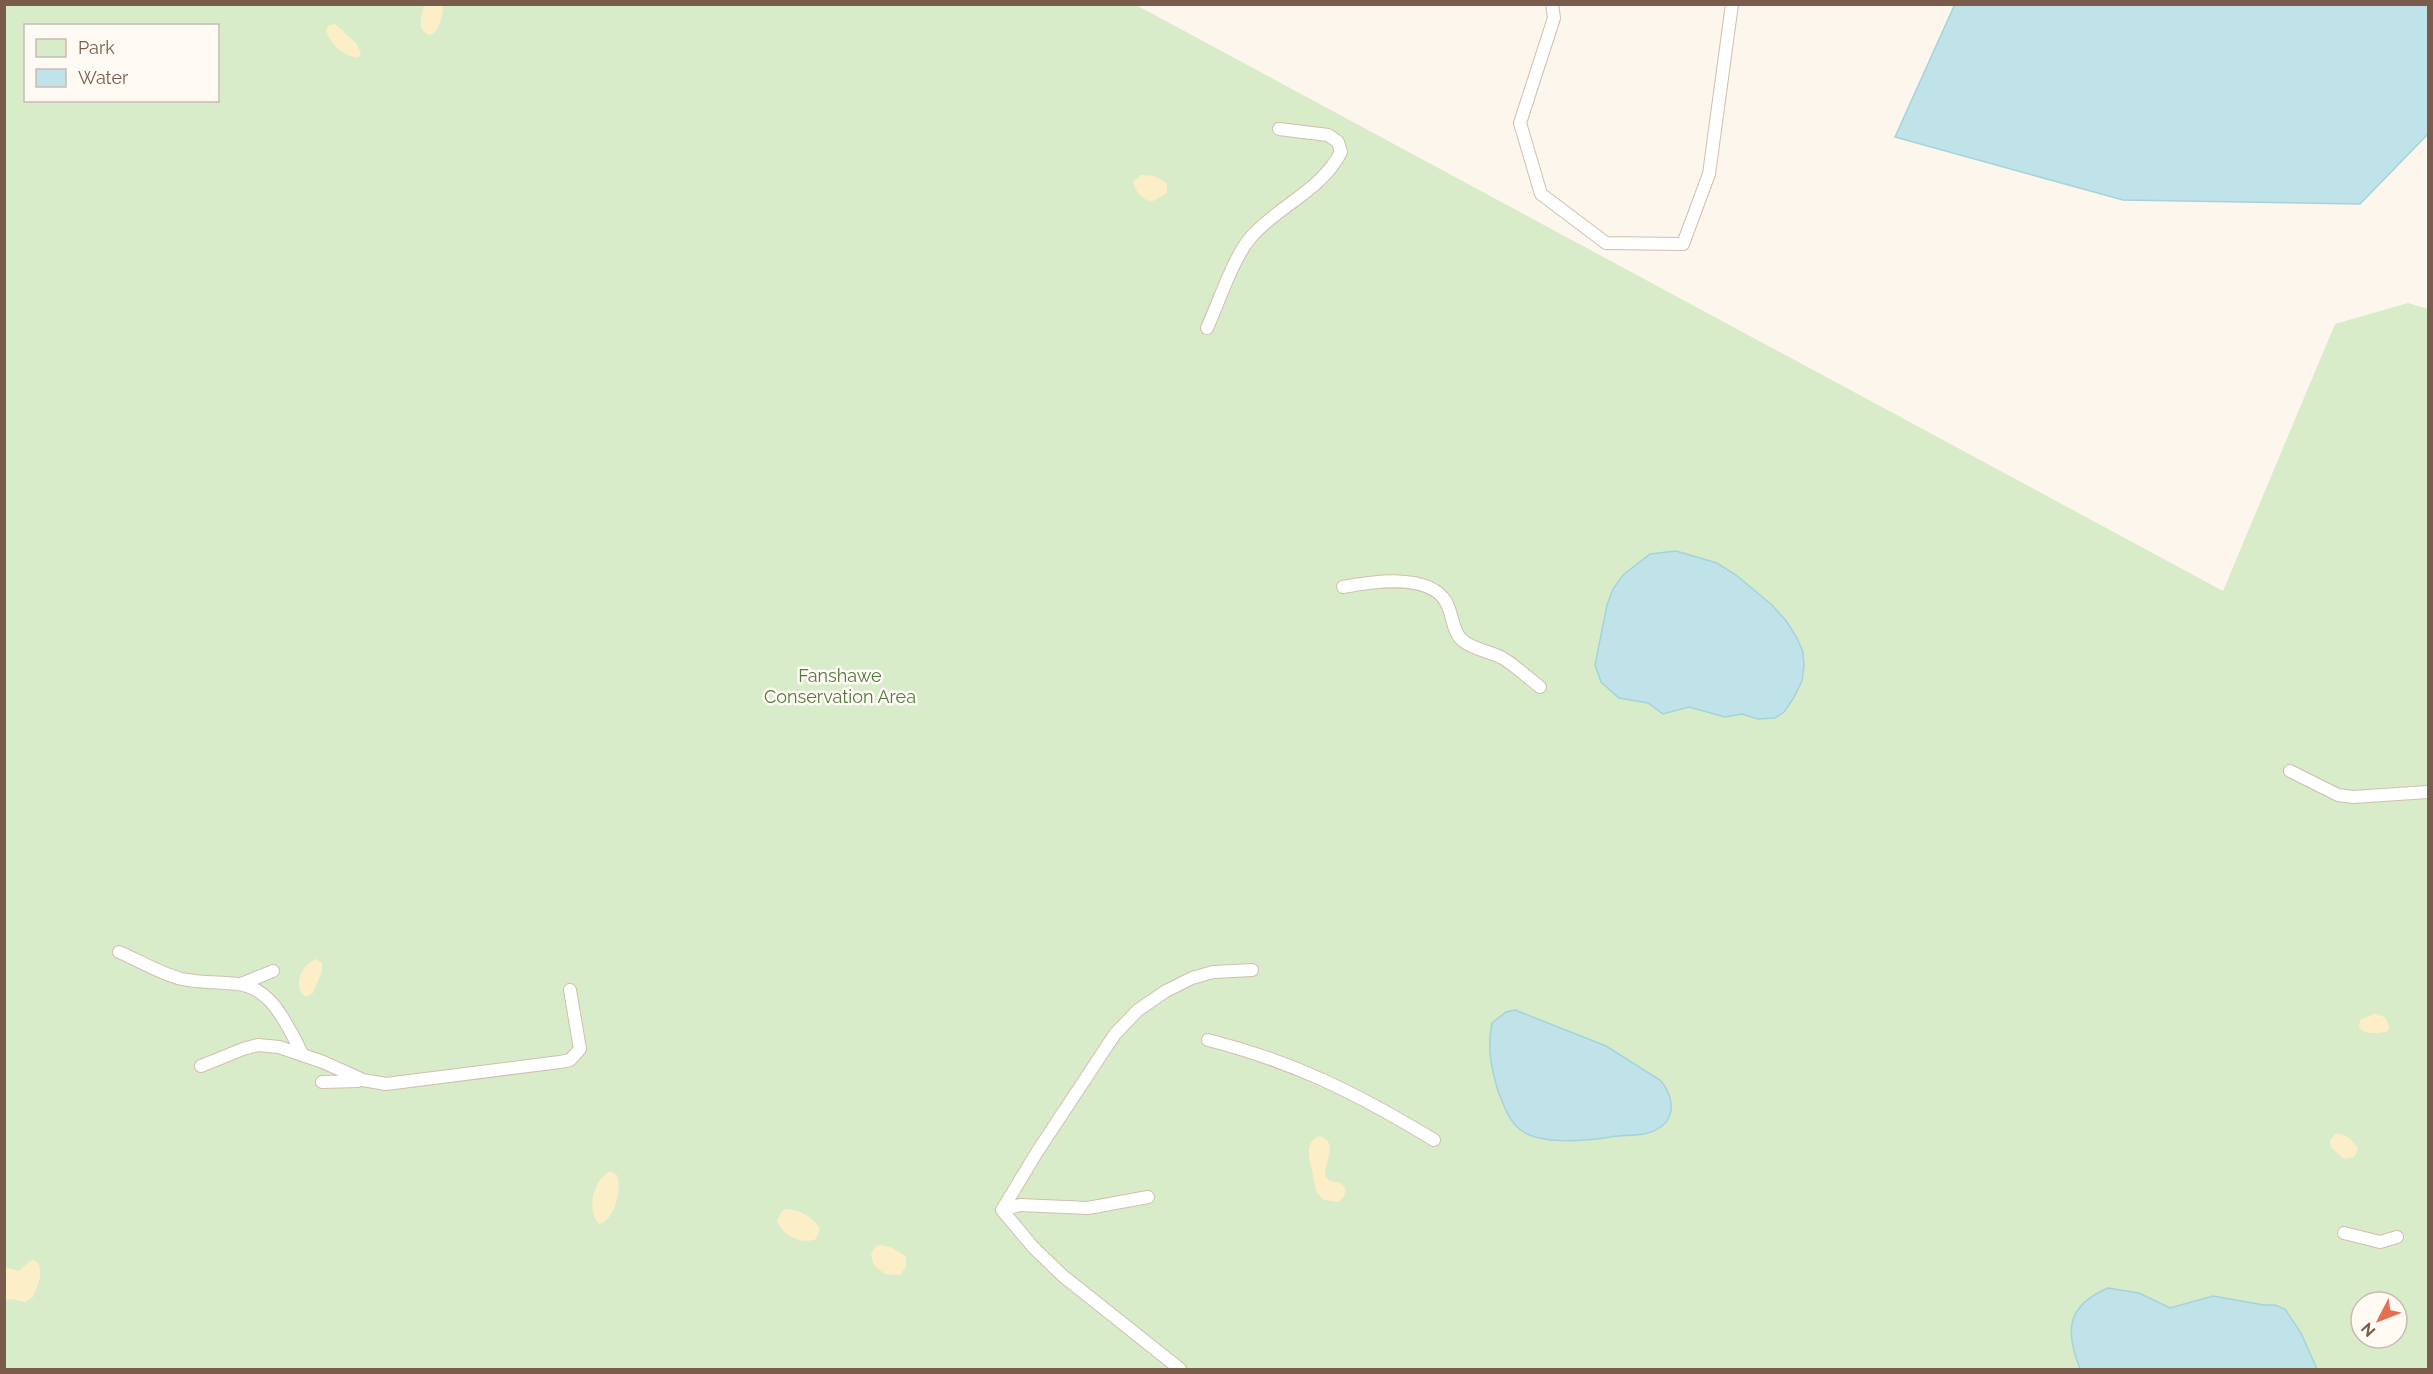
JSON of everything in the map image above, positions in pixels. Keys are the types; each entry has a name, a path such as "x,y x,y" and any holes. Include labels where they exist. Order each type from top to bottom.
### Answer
{"lane":[{"path":"1552,4 1554,18 1520,123 1540,194 1606,243 1683,244 1709,174 1732,4"},
{"path":"1207,328 1250,239 1265,222 1317,183 1341,152 1338,142 1328,135 1279,129"},
{"path":"1342,587 1374,581 1398,581 1436,591 1448,605 1459,637 1466,643 1503,659 1540,687"},
{"path":"2290,771 2338,795 2353,797 2428,792"},
{"path":"119,952 181,979 241,984 254,988 267,996 283,1018 303,1055"},
{"path":"1002,1210 1037,1152 1115,1034 1138,1010 1166,991 1192,978 1213,972 1252,970"},
{"path":"241,984 273,971"},
{"path":"322,1082 363,1080 386,1084 570,1060 577,1055 580,1049 570,990"},
{"path":"1208,1040 1276,1060 1314,1075 1351,1092 1434,1140"},
{"path":"201,1066 258,1045 279,1047 363,1080"},
{"path":"1002,1210 1020,1205 1089,1208 1148,1197"},
{"path":"1002,1210 1033,1247 1063,1276 1180,1369"},
{"path":"2344,1233 2380,1242 2397,1237"}],"green space":[{"name":"Fanshawe Conservation Area","path":"5,5 1136,5 2223,591 2335,324 2408,303 2428,309 2428,1369 5,1370"}],"sand":[{"path":"424,5 443,5 439,26 431,35 421,27"},
{"path":"335,24 357,44 361,54 359,57 344,53 331,40 326,30 329,25"},
{"path":"1141,175 1154,176 1167,183 1167,193 1153,201 1143,198 1133,182"},
{"path":"316,959 322,963 322,971 313,993 306,997 299,988 300,976 306,966"},
{"path":"2374,1014 2386,1020 2389,1029 2386,1032 2367,1032 2359,1027 2360,1020"},
{"path":"2335,1134 2346,1136 2354,1143 2358,1149 2354,1157 2344,1159 2331,1147 2330,1141"},
{"path":"1319,1136 1329,1143 1330,1148 1325,1176 1330,1181 1341,1183 1346,1189 1339,1202 1324,1200 1318,1194 1315,1186 1309,1147"},
{"path":"610,1171 617,1175 618,1195 613,1211 605,1222 599,1224 593,1211 593,1196 599,1181"},
{"path":"786,1209 801,1213 814,1221 820,1229 816,1239 798,1240 783,1231 777,1221 781,1212"},
{"path":"876,1246 890,1247 906,1256 906,1267 900,1275 885,1274 874,1266 871,1254"},
{"path":"34,1260 40,1267 40,1272 33,1297 25,1302 5,1300 5,1267 19,1271"}],"water":[{"path":"1955,4 2428,5 2428,134 2360,204 2123,200 1895,137"},
{"path":"1676,551 1717,563 1736,575 1772,605 1797,638 1803,652 1802,681 1784,712 1775,718 1758,719 1742,714 1725,717 1689,707 1663,714 1648,703 1619,698 1601,682 1595,665 1607,605 1613,589 1623,575 1650,554"},
{"path":"1515,1010 1606,1046 1660,1080 1671,1102 1670,1115 1667,1120 1657,1129 1645,1134 1588,1140 1548,1140 1525,1133 1517,1127 1508,1114 1498,1091 1490,1049 1492,1023 1506,1012"},
{"path":"2108,1288 2139,1293 2170,1308 2213,1296 2275,1305 2285,1309 2301,1333 2317,1369 2080,1369 2072,1343 2073,1321 2084,1303"}]}
